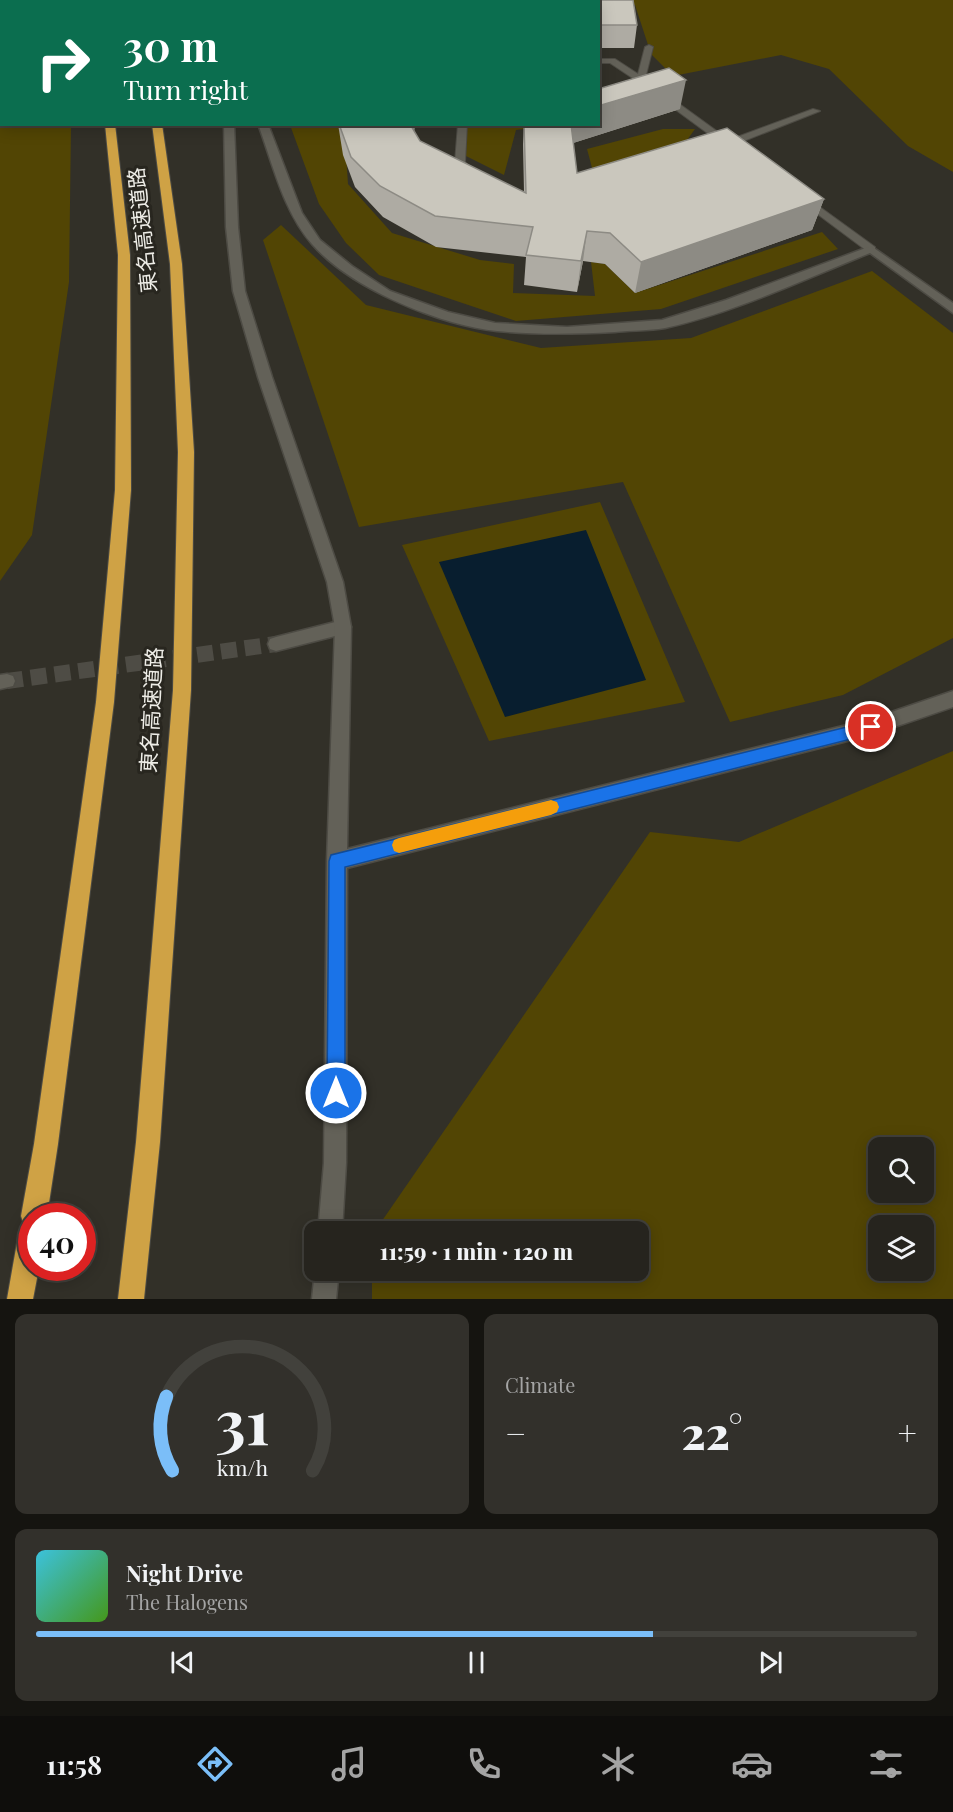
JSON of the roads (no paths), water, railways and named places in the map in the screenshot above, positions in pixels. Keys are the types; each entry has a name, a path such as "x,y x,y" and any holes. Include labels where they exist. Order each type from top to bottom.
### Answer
{"highway":[{"name":"東名高速道路","path":"36,1203 105,702 123,490 124,255 110,126"},
{"name":"東名高速道路","path":"131,1299 148,1142 183,690 186,452 176,264 157,126"},
{"path":"20,1299 23,1281"}],"street":[{"path":"228,126 232,170 232,226 239,291 265,377 335,582 343,627 337,861 335,1163 331,1221"},
{"path":"264,126 296,213 316,242 348,269 386,294 446,315 495,327 567,331 663,324 730,303 871,249 949,306"},
{"path":"276,644 343,627"},
{"path":"337,861 871,727 953,699"},
{"path":"324,1299 326,1281"}],"lane":[{"path":"641,80 649,47"},
{"path":"600,61 612,62 641,80 738,151"},
{"path":"718,147 816,111"},
{"path":"461,181 474,178 460,162 463,126"},
{"path":"795,193 871,249"}],"water":[{"path":"586,530 646,680 505,717 439,562"}],"tunnel":[{"path":"7,681 276,644"}]}
